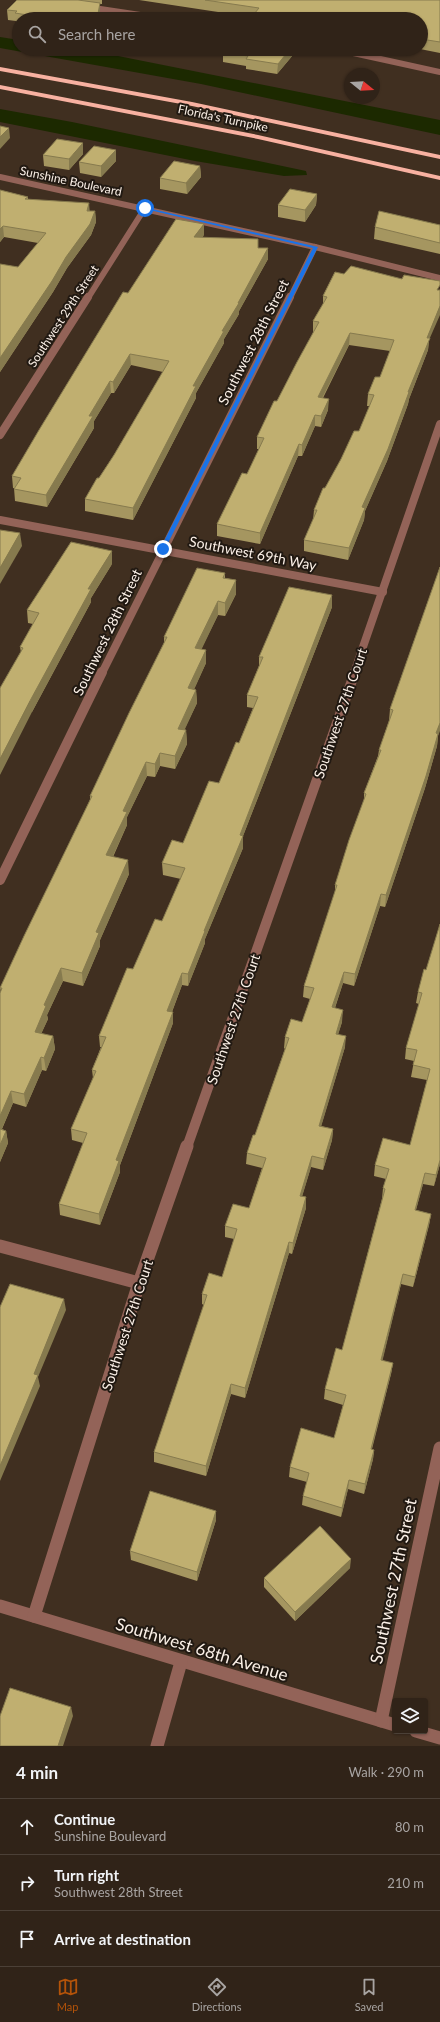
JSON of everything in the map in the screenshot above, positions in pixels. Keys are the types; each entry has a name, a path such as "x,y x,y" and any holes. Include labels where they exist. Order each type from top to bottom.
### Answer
{"highway":[{"name":"Florida's Turnpike","path":"0,69 215,109 440,157"},
{"name":"Florida's Turnpike","path":"0,87 250,136 440,178"}],"street":[{"path":"82,6 121,12"},
{"path":"367,56 440,72"},
{"name":"Sunshine Boulevard","path":"0,177 315,247 440,278"},
{"name":"Southwest 29th Street","path":"0,435 145,208"},
{"name":"Southwest 28th Street","path":"0,880 163,549 315,247"},
{"name":"Southwest 27th Court","path":"34,1616 140,1283 383,592 440,424"},
{"name":"Southwest 69th Way","path":"0,520 163,549 383,592"},
{"path":"0,1246 140,1283"},
{"name":"Southwest 27th Street","path":"381,1721 440,1448"},
{"name":"Southwest 68th Avenue","path":"0,1606 181,1662 392,1724"},
{"path":"157,1746 181,1662"},
{"path":"426,1734 440,1738"}],"shaded area":[{"path":"0,37 12,39 12,50 0,48"},
{"path":"45,56 118,56 344,101 344,104 360,104 440,120 440,135 201,84"},
{"path":"0,109 72,122 306,171 307,175 284,176 195,161 0,122"}],"building":[{"path":"17,0 78,0 100,3 98,12 16,12 17,11 7,10"},
{"path":"205,0 440,0 440,42 428,40 428,12 256,12 259,8"},
{"path":"248,56 284,56 278,64 246,59"},
{"path":"0,126 9,128 0,137"},
{"path":"57,139 83,143 69,159 43,155"},
{"path":"94,146 116,150 101,166 79,162"},
{"path":"174,161 200,166 186,183 160,178"},
{"path":"290,189 317,194 305,210 278,205"},
{"path":"0,190 28,197 25,199 89,203 87,211 95,211 90,224 66,257 52,281 0,358 0,264 18,267 46,233 3,226 0,229"},
{"path":"379,211 440,225 440,243 375,227"},
{"path":"176,219 204,224 194,237 258,239 258,248 268,248 193,386 196,386 133,508 85,499 97,478 99,478 114,455 169,361 130,354 113,382 110,381 89,416 93,416 46,495 14,489 21,478 12,476 39,430 123,292 128,293"},
{"path":"351,266 402,279 404,275 440,281 440,285 437,290 440,290 440,306 427,338 430,338 408,392 388,449 362,507 365,508 349,548 304,540 317,510 314,510 323,488 325,488 341,459 354,431 359,431 374,395 368,394 375,377 380,377 394,340 350,333 318,397 329,399 321,416 315,415 302,445 299,444 260,533 217,524 242,473 247,474 264,438 257,437 274,401 277,401 319,322 313,321 327,297 323,296 335,272 344,274"},
{"path":"0,530 20,533 0,568"},
{"path":"71,542 112,551 88,589 91,589 0,759 0,688 23,648 20,647 39,613 27,610"},
{"path":"440,567 440,723 436,733 438,734 426,776 386,895 381,894 355,974 344,972 332,1007 343,1010 336,1034 346,1036 319,1126 333,1129 324,1159 312,1156 300,1196 306,1197 293,1243 289,1242 245,1388 231,1384 206,1466 154,1452 207,1295 202,1294 209,1273 222,1277 237,1229 225,1226 233,1204 249,1208 266,1158 247,1153 253,1135 255,1135 289,1038 285,1037 291,1019 302,1022 314,988 304,986 337,885 335,885 349,840 366,794 364,793 381,750 379,750 393,710 390,709"},
{"path":"197,568 225,573 223,578 236,580 225,603 218,601 195,648 206,650 188,688 196,690 178,729 186,730 175,756 160,753 155,764 146,762 123,811 127,812 106,855 128,860 96,932 99,933 82,973 61,968 44,1005 46,1006 35,1032 53,1036 44,1058 41,1057 24,1094 11,1091 0,1116 0,993 2,988 0,988 92,796 90,796 129,713 167,637 164,637"},
{"path":"289,587 332,595 240,835 243,836 188,974 182,973 167,1011 173,1012 116,1160 119,1161 99,1214 59,1204 87,1133 71,1129 96,1071 92,1070 106,1037 99,1036 127,968 133,969 155,919 162,921 185,868 162,863 172,840 183,843 209,781 219,783 236,742 239,743 258,697 247,695 263,657 259,657"},
{"path":"440,924 440,1160 436,1175 425,1173 415,1210 431,1214 415,1277 403,1274 381,1360 393,1363 371,1449 374,1450 365,1484 349,1480 342,1508 303,1496 309,1473 290,1467 301,1428 334,1438 346,1395 325,1389 336,1348 342,1350 385,1189 383,1188 389,1169 375,1165 383,1138 410,1145 430,1069 413,1065 417,1050 406,1048 422,993 418,992 424,969 426,970"},
{"path":"0,1129 6,1131 0,1145"},
{"path":"10,1284 64,1299 34,1374 38,1375 0,1466 0,1307"},
{"path":"150,1491 216,1511 197,1572 130,1551"},
{"path":"320,1526 351,1559 295,1612 264,1578"},
{"path":"10,1688 71,1707 58,1746 0,1746 0,1716"}],"route":[{"path":"145,208 315,247 163,549"}]}
